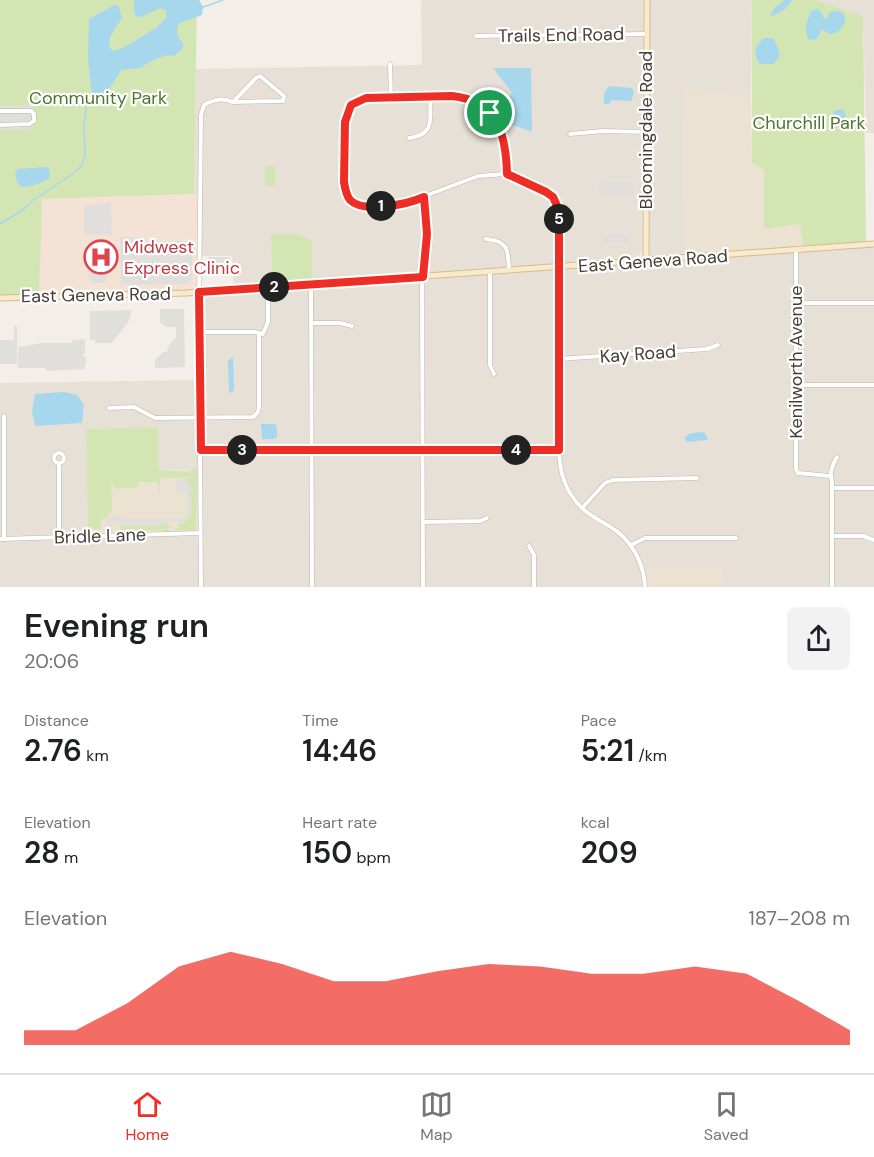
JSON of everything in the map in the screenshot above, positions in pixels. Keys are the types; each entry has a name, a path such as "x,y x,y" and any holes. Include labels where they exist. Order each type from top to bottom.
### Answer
{"main road":[{"name":"Bloomingdale Road","path":"646,261 647,0"},
{"name":"East Geneva Road","path":"0,298 199,292 874,244"}],"street":[{"name":"Trails End Road","path":"476,36 647,34"},
{"path":"390,64 391,97"},
{"path":"201,587 199,292 201,115 204,105 219,99 234,102 283,101 284,96 260,76 234,102"},
{"path":"409,138 420,137 428,129 429,96"},
{"path":"507,174 505,139 500,127 490,113 475,102 463,98 429,96 360,99 351,105 346,116 344,182 346,192 352,201 364,206 396,206 478,176 507,174 553,197 559,214 559,450 564,482 582,508 616,530 631,545 643,569 645,587"},
{"path":"0,111 31,111 34,114 34,121 29,124 0,125"},
{"path":"570,134 603,131 646,132"},
{"path":"423,587 423,277 427,234 424,197"},
{"path":"486,239 497,240 504,244 508,250 509,271"},
{"name":"Kenilworth Avenue","path":"796,251 796,469 798,473 830,476"},
{"path":"490,272 490,365 494,374"},
{"path":"311,285 312,587"},
{"path":"199,332 263,334 268,322 268,299"},
{"path":"796,303 874,303"},
{"path":"311,323 340,323 352,326"},
{"path":"109,408 134,407 149,416 158,418 253,417 258,412 259,333"},
{"name":"Kay Road","path":"558,359 707,349 718,345"},
{"path":"796,385 874,385"},
{"path":"2,539 4,416"},
{"path":"201,450 559,450"},
{"path":"832,587 830,476 837,457"},
{"path":"59,462 59,537"},
{"path":"582,508 605,483 613,480 697,478"},
{"path":"832,488 874,488"},
{"path":"423,522 480,521 487,518"},
{"name":"Bridle Lane","path":"2,539 200,533"},
{"path":"832,537 863,536 874,540"},
{"path":"631,545 645,538 736,538"},
{"path":"529,546 534,555 534,587"}],"shaded area":[{"path":"421,0 643,0 642,253 636,257 312,282 312,240 296,234 272,234 273,285 234,288 232,256 198,256 198,194 194,194 196,69 422,65"},
{"path":"649,0 752,0 751,97 684,90 685,256 648,259"},
{"path":"816,0 874,0 874,133 866,133 863,16"},
{"path":"684,90 751,97 752,163 764,170 764,228 800,224 803,247 685,256"},
{"path":"33,105 33,129 0,130 0,106"},
{"path":"603,181 633,181 633,195 604,196 599,194 599,184"},
{"path":"199,194 198,290 39,295 41,199"},
{"path":"111,202 112,235 84,234 84,206"},
{"path":"605,235 629,235 628,243 605,243"},
{"path":"120,237 140,237 145,241 192,241 192,281 186,284 121,285","holes":["127,267 140,267 140,276 127,276"]},
{"path":"874,246 874,587 723,587 722,568 647,569 647,587 425,587 425,279"},
{"path":"208,257 230,257 230,263 214,263 214,275 208,275"},
{"path":"108,262 108,275 104,283 91,283 88,263"},
{"path":"422,278 422,587 202,587 202,294"},
{"path":"160,309 184,309 185,367 155,368 155,360 163,352 167,352 168,347 176,338 176,327 166,327 160,322"},
{"path":"132,310 129,321 112,343 95,343 95,340 90,340 90,311"},
{"path":"14,326 17,326 17,364 0,364 0,340 14,340"},
{"path":"85,339 85,353 82,355 86,358 85,369 46,371 45,368 18,368 18,347 41,343 72,343 72,340"},
{"path":"197,380 200,469 158,470 86,429 88,534 0,537 0,383"},
{"path":"158,427 158,470 199,469 198,531 88,534 86,429"},
{"path":"177,479 187,479 190,488 191,514 184,522 124,526 124,523 107,523 107,519 121,515 122,519 183,519 187,514 186,493 177,492"},
{"path":"198,535 199,587 0,587 0,540"},
{"path":"647,568 722,568 723,587 647,587"}],"green space":[{"name":"Community Park","path":"0,0 197,0 194,194 42,199 39,297 0,298"},
{"name":"Churchill Park","path":"752,0 816,0 863,16 866,243 803,247 800,224 764,229 764,170 752,163"},
{"path":"265,166 275,166 275,186 265,186"},
{"path":"271,234 296,234 312,240 312,282 273,284"},
{"path":"158,427 158,470 188,472 193,469 197,470 195,478 197,478 196,530 178,531 174,528 183,528 178,524 184,522 190,515 190,488 187,478 192,477 160,478 159,494 157,482 138,482 138,487 115,489 111,480 112,509 105,519 100,519 101,529 88,529 86,429"},
{"path":"164,522 170,526 167,532 162,530 125,531 124,533 119,528 122,523 125,526 163,525"}],"water":[{"path":"134,0 199,0 203,7 202,15 180,23 177,27 183,48 174,56 168,55 155,59 140,68 121,70 107,90 92,96 88,60 89,19 118,5 122,18 110,37 109,47 114,51 157,27 166,18 166,10 161,8 138,17 135,14"},
{"path":"785,0 792,0 781,11 770,15 775,7"},
{"path":"818,9 824,19 827,19 829,13 833,11 842,12 845,21 836,33 829,34 822,29 817,39 810,40 806,34 807,22 811,11"},
{"path":"764,38 773,38 780,53 773,64 760,64 756,57 758,44"},
{"path":"493,68 531,68 532,132 507,123 502,110 512,93"},
{"path":"609,86 632,88 634,93 631,101 612,100 609,104 604,104 604,94"},
{"path":"842,109 846,115 842,125 835,128 830,123 834,111"},
{"path":"49,168 50,178 25,187 21,187 17,182 15,172 18,169"},
{"path":"233,357 234,391 229,393 228,361"},
{"path":"64,392 77,395 84,405 82,423 35,426 32,411 35,394"},
{"path":"261,424 275,424 277,437 262,439"},
{"path":"705,433 708,439 687,442 684,438 689,434"}],"waterway":[{"path":"203,7 223,0"},
{"path":"0,224 24,209 82,165 85,155 84,125 87,103 92,96"}],"place":[{"name":"Midwest Express Clinic","path":"101,257"}],"route":[{"path":"452,96 469,100 490,113 505,139 507,174 546,192 553,197 559,210 559,450 201,450 199,292 423,277 427,234 424,197 400,205 367,206 350,200 346,192 344,182 345,122 351,105 366,98 452,96"}]}
